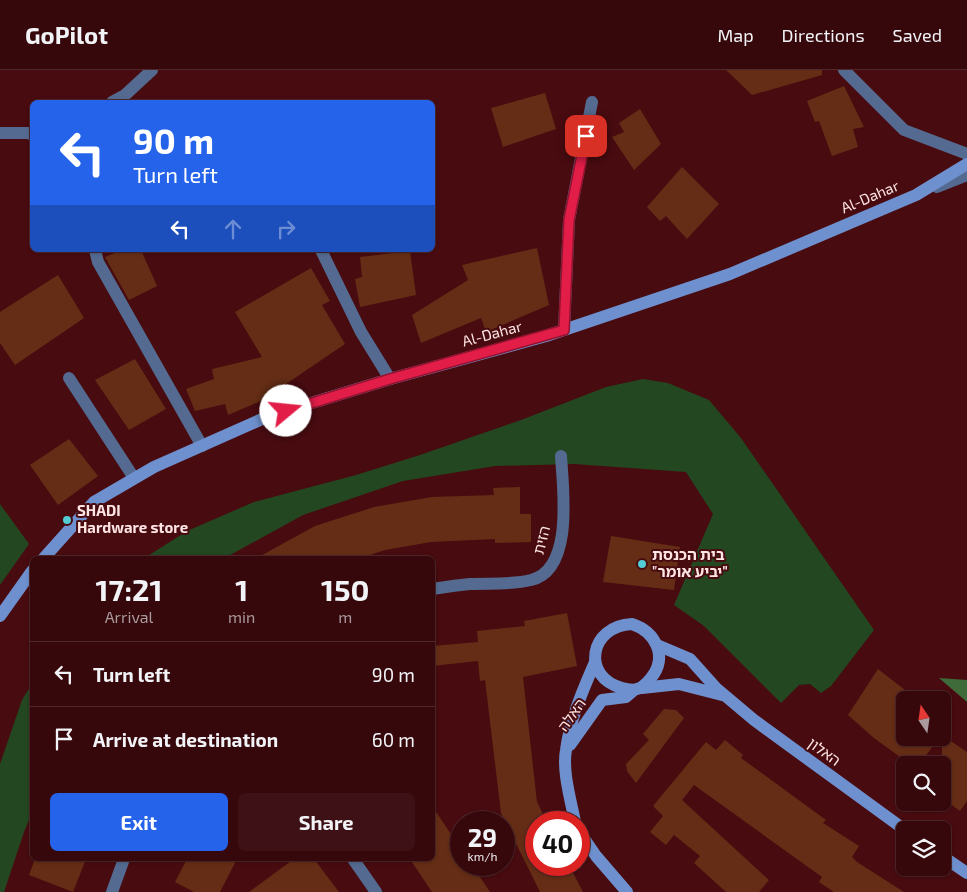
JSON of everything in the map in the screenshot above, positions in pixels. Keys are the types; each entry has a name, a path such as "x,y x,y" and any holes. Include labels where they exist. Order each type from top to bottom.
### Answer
{"street":[{"path":"116,100 125,95 152,70"},
{"path":"844,70 904,130 967,154"},
{"path":"564,330 569,220 592,102"},
{"path":"0,133 30,133"},
{"name":"Al-Dahar","path":"46,556 94,502 154,467 269,416 390,379 564,330 730,274 916,195 967,164"},
{"path":"916,195 967,175"},
{"path":"96,252 98,262 202,446"},
{"path":"322,252 360,332 390,379"},
{"path":"70,378 134,478"},
{"name":"הזית","path":"435,589 470,584 512,583 533,580 549,569 558,556 562,535 564,508 561,456"},
{"path":"0,616 30,574"},
{"path":"632,624 640,627 650,633 657,645 660,660 656,671 638,690 612,685 603,677 596,662 596,651 600,640 607,631 621,625 632,624"},
{"name":"האלון","path":"657,645 690,659 726,697 796,752 896,823"},
{"name":"האלה","path":"573,811 568,787 565,751 577,703 596,662"},
{"name":"האלון","path":"638,690 679,684 726,697"},
{"name":"האלה","path":"565,751 602,700 626,697 638,690"},
{"path":"590,847 627,892"},
{"path":"112,892 123,861"},
{"path":"354,861 376,892"},
{"path":"951,862 967,873"}],"green space":[{"path":"643,379 668,383 709,400 741,438 874,630 831,686 821,693 810,684 799,685 781,703 704,626 674,605 713,514 686,472 574,464 495,466 403,481 303,515 228,556 148,556 187,531 254,502 356,475 420,455 521,420 606,387"},
{"path":"0,504 29,544 0,585"},
{"path":"939,678 967,680 967,702"},
{"path":"30,687 30,818 4,892 0,892 0,764 22,700"}],"building":[{"path":"726,70 822,70 822,75 752,95"},
{"path":"844,86 864,127 853,129 858,147 832,156 819,121 815,122 807,101"},
{"path":"545,93 556,129 503,147 491,108"},
{"path":"640,109 661,144 634,170 612,137 624,132 619,123"},
{"path":"682,167 719,204 687,239 666,216 660,221 647,207"},
{"path":"537,248 549,305 486,332 481,318 421,343 412,315 468,280 462,265"},
{"path":"117,252 142,252 157,286 129,300 105,257"},
{"path":"410,252 416,295 360,307 355,279 362,277 360,257"},
{"path":"311,268 330,301 322,305 345,344 261,401 228,415 225,404 195,411 186,389 214,379 212,369 262,357 235,312"},
{"path":"58,275 84,318 15,365 0,343 0,312"},
{"path":"135,359 166,409 129,430 95,380"},
{"path":"69,439 98,476 58,505 30,465"},
{"path":"520,487 520,514 531,514 531,542 495,543 495,539 431,542 385,550 367,556 260,556 315,526 374,507 432,497 494,495 493,488"},
{"name":"בית הכנסת \"יביע אומר\"","path":"611,536 680,547 674,590 603,582"},
{"path":"567,613 577,666 523,677 537,802 542,811 525,811 525,862 515,841 515,811 501,811 485,680 480,681 478,661 435,666 435,646 478,642 477,631 525,626 524,621"},
{"path":"878,669 905,690 896,691 896,746 933,746 926,756 899,756 874,738 848,715"},
{"path":"664,709 676,710 684,718 636,783 627,771 626,764 649,740 643,734"},
{"path":"725,740 743,755 741,758 826,820 823,823 859,846 852,857 857,862 904,892 834,892 819,882 822,877 694,785 682,800 769,880 759,892 726,892 694,863 700,856 674,835 666,845 650,832 663,816 653,806 706,742 716,750"},
{"path":"951,741 967,752 967,801 960,811 951,804 951,756 942,756 942,746 951,746"},
{"path":"435,810 450,833 450,876 479,876 490,892 432,892 411,861 435,861"},
{"path":"34,861 85,861 73,892 29,875"},
{"path":"186,861 236,861 220,892 194,892 175,882"},
{"path":"291,861 316,861 339,892 249,892"},
{"path":"532,876 575,876 583,892 540,892"}],"place":[{"name":"SHADI Hardware store","path":"67,520"},
{"name":"בית הכנסת \"יביע אומר\"","path":"642,564"}],"route":[{"path":"286,411 390,379 564,330 569,220 586,136"}]}
